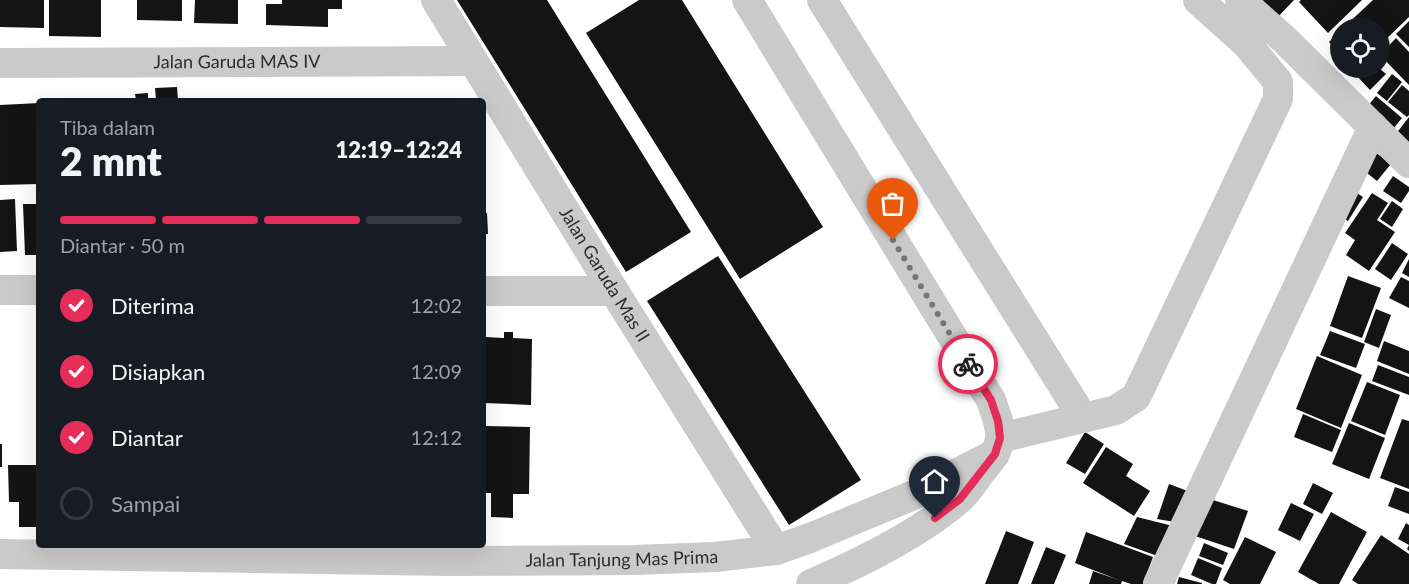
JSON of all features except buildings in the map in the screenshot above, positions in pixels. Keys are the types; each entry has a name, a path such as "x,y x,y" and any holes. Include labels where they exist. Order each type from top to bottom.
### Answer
{"street":[{"name":"Jalan Garuda Mas II","path":"436,0 776,550"},
{"path":"747,0 991,400 998,421 998,446 960,499 902,539 811,584"},
{"path":"822,0 1083,418"},
{"name":"Jalan Tanjung Mas Prima","path":"0,554 450,572 716,556 776,550 916,494 998,446 1083,418 1116,410 1136,397 1278,99 1278,82 1247,44 1198,0"},
{"path":"1240,0 1287,41 1409,163"},
{"name":"Jalan Garuda MAS IV","path":"0,63 473,61"},
{"path":"1158,584 1373,127"},
{"path":"0,290 36,290"},
{"path":"486,291 614,291"}],"way so far":[{"path":"893,240 968,364"}],"route":[{"path":"935,518 960,499 995,454 1000,438 998,421 991,400 968,364"}]}
